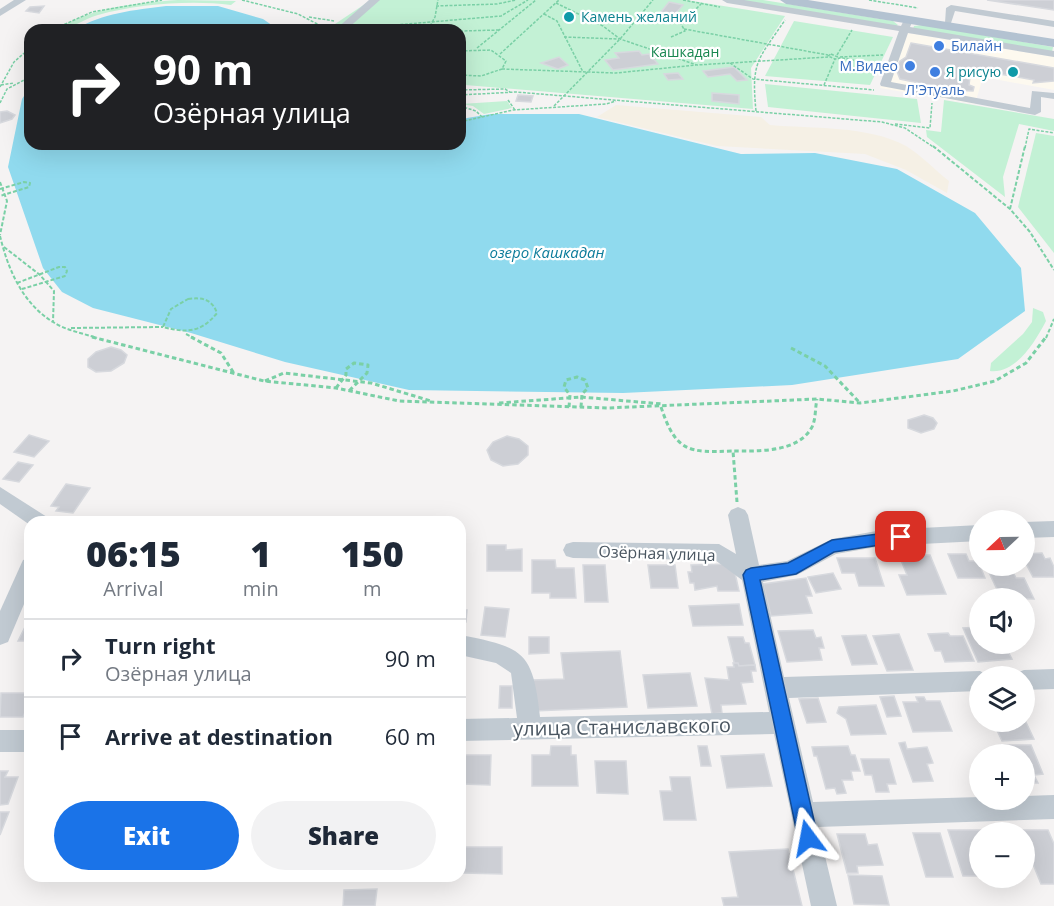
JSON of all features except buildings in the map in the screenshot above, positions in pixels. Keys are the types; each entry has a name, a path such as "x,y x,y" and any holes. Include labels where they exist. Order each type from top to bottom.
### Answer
{"main road":[{"path":"820,0 1054,38"},
{"path":"788,5 907,25 1054,44"}],"street":[{"path":"2,12 21,0"},
{"path":"346,24 375,0"},
{"path":"727,0 788,5"},
{"path":"953,3 1054,18"},
{"path":"948,21 951,8 1054,24"},
{"path":"1054,54 907,25 885,84 1035,112 1036,93 1054,96"},
{"path":"0,494 31,516"},
{"path":"738,515 802,815 824,906"},
{"path":"1035,530 1054,529"},
{"path":"751,575 790,569 832,547 882,538 969,533"},
{"name":"Озёрная улица","path":"573,550 718,552 751,575"},
{"path":"0,635 24,580"},
{"path":"466,646 498,651 511,657 523,670 530,729"},
{"path":"1035,680 1054,679"},
{"path":"775,688 969,681"},
{"name":"улица Станиславского","path":"466,730 783,723"},
{"path":"0,741 24,741"},
{"path":"802,815 1054,807"}],"path":[{"path":"62,24 71,18 97,9 162,0"},
{"path":"242,0 332,24"},
{"path":"431,22 435,17 438,0"},
{"path":"436,6 460,3 502,5 516,0"},
{"path":"412,24 501,16 528,0"},
{"path":"476,49 536,0"},
{"path":"500,54 559,0"},
{"path":"552,107 566,96 620,39 653,0"},
{"path":"556,3 581,14 620,39 697,65"},
{"path":"701,4 681,24 684,29 835,59"},
{"path":"756,111 753,79 757,61 768,45 788,5"},
{"path":"544,14 557,21 583,72"},
{"path":"557,21 567,16 581,14"},
{"path":"309,17 320,24"},
{"path":"671,37 677,36 685,31 684,29"},
{"path":"824,85 835,59 839,56 853,29"},
{"path":"466,31 500,30"},
{"path":"564,37 620,39"},
{"path":"466,50 476,49 500,54 506,61 502,69"},
{"path":"0,86 14,62 24,53"},
{"path":"466,75 481,76 502,69 616,73 828,56 896,54"},
{"path":"839,56 891,67"},
{"path":"730,63 753,79 878,90"},
{"path":"0,102 7,89 24,80"},
{"path":"0,86 18,82"},
{"path":"466,90 505,89 512,93"},
{"path":"466,95 512,93 566,96 930,128 932,99"},
{"path":"508,100 515,110"},
{"path":"466,121 515,110 606,104 618,100"},
{"path":"466,108 476,111 482,117"},
{"path":"882,122 905,128 921,137 1010,209 1030,232 1054,270"},
{"path":"1010,209 1029,129 1054,133"},
{"path":"0,182 7,194 8,202 0,235 6,262 32,305 54,322 98,339 235,375 264,381 336,388 399,401 569,407 670,406 817,399 860,403 953,391 995,381 1026,363 1041,347 1054,320"},
{"path":"0,189 24,182 30,183 29,187 20,191 0,196"},
{"path":"4,247 40,275 54,291 54,322"},
{"path":"17,283 59,267 65,267 67,271 65,276 21,290"},
{"path":"163,327 171,308 182,302 201,298 215,304 217,313 204,327 185,333"},
{"path":"67,328 163,327 185,333 221,353 235,375"},
{"path":"791,348 825,366 860,403"},
{"path":"336,388 346,375 346,369 354,363 368,365 367,374 350,391"},
{"path":"264,381 284,373 371,383 435,403"},
{"path":"569,407 570,398 564,387 566,380 577,377 585,380 588,388 582,394 581,407"},
{"path":"491,404 519,400 582,398 640,401 670,406"},
{"path":"661,406 671,435 689,449 708,452 758,451 787,446 803,436 812,427 817,399"},
{"path":"733,452 738,515"}],"shaded area":[{"path":"901,32 1054,57 1054,90 983,77 975,104 880,88"}],"green space":[{"path":"178,0 236,1 231,5 182,3 130,8 98,15 76,24 66,24 99,11"},
{"name":"Кашкадан","path":"371,0 686,0 785,16 751,68 753,109 466,85 466,24 335,24"},
{"path":"736,0 763,0 893,21 898,25 895,27"},
{"path":"794,21 893,37 870,85 765,76"},
{"path":"923,25 1053,47 1052,52 913,29 914,26"},
{"path":"765,84 917,99 921,123 768,107"},
{"path":"944,100 1054,119 1054,131 1019,124 1003,177 1005,197 927,137 926,130 941,132"},
{"path":"507,101 512,108 484,114 466,104"},
{"path":"1036,133 1054,136 1054,253 1018,207"},
{"path":"1033,308 1043,312 1046,321 1030,347 1024,355 1008,367 999,371 990,371 991,363 1023,334 1032,322"}],"sand":[{"path":"616,105 761,117 770,125 840,129 874,134 891,139 917,154 949,181 947,193 906,170 865,154 717,146 597,117"}],"water":[{"path":"166,6 218,6 263,19 270,24 85,24 130,11"},
{"name":"озеро Кашкадан","path":"24,96 24,150 466,150 466,118 491,114 579,114 741,154 815,153 897,169 975,213 1021,268 1025,311 958,359 792,385 623,393 409,390 285,362 191,333 93,308 62,292 43,268 8,167"}],"place":[{"name":"Камень желаний","path":"569,17"},
{"name":"Билайн","path":"939,46"},
{"name":"М.Видео","path":"910,66"},
{"name":"Л'Этуаль","path":"935,72"},
{"name":"Я рисую","path":"1013,72"}],"route":[{"path":"808,838 751,575 790,569 832,547 901,537"}]}
